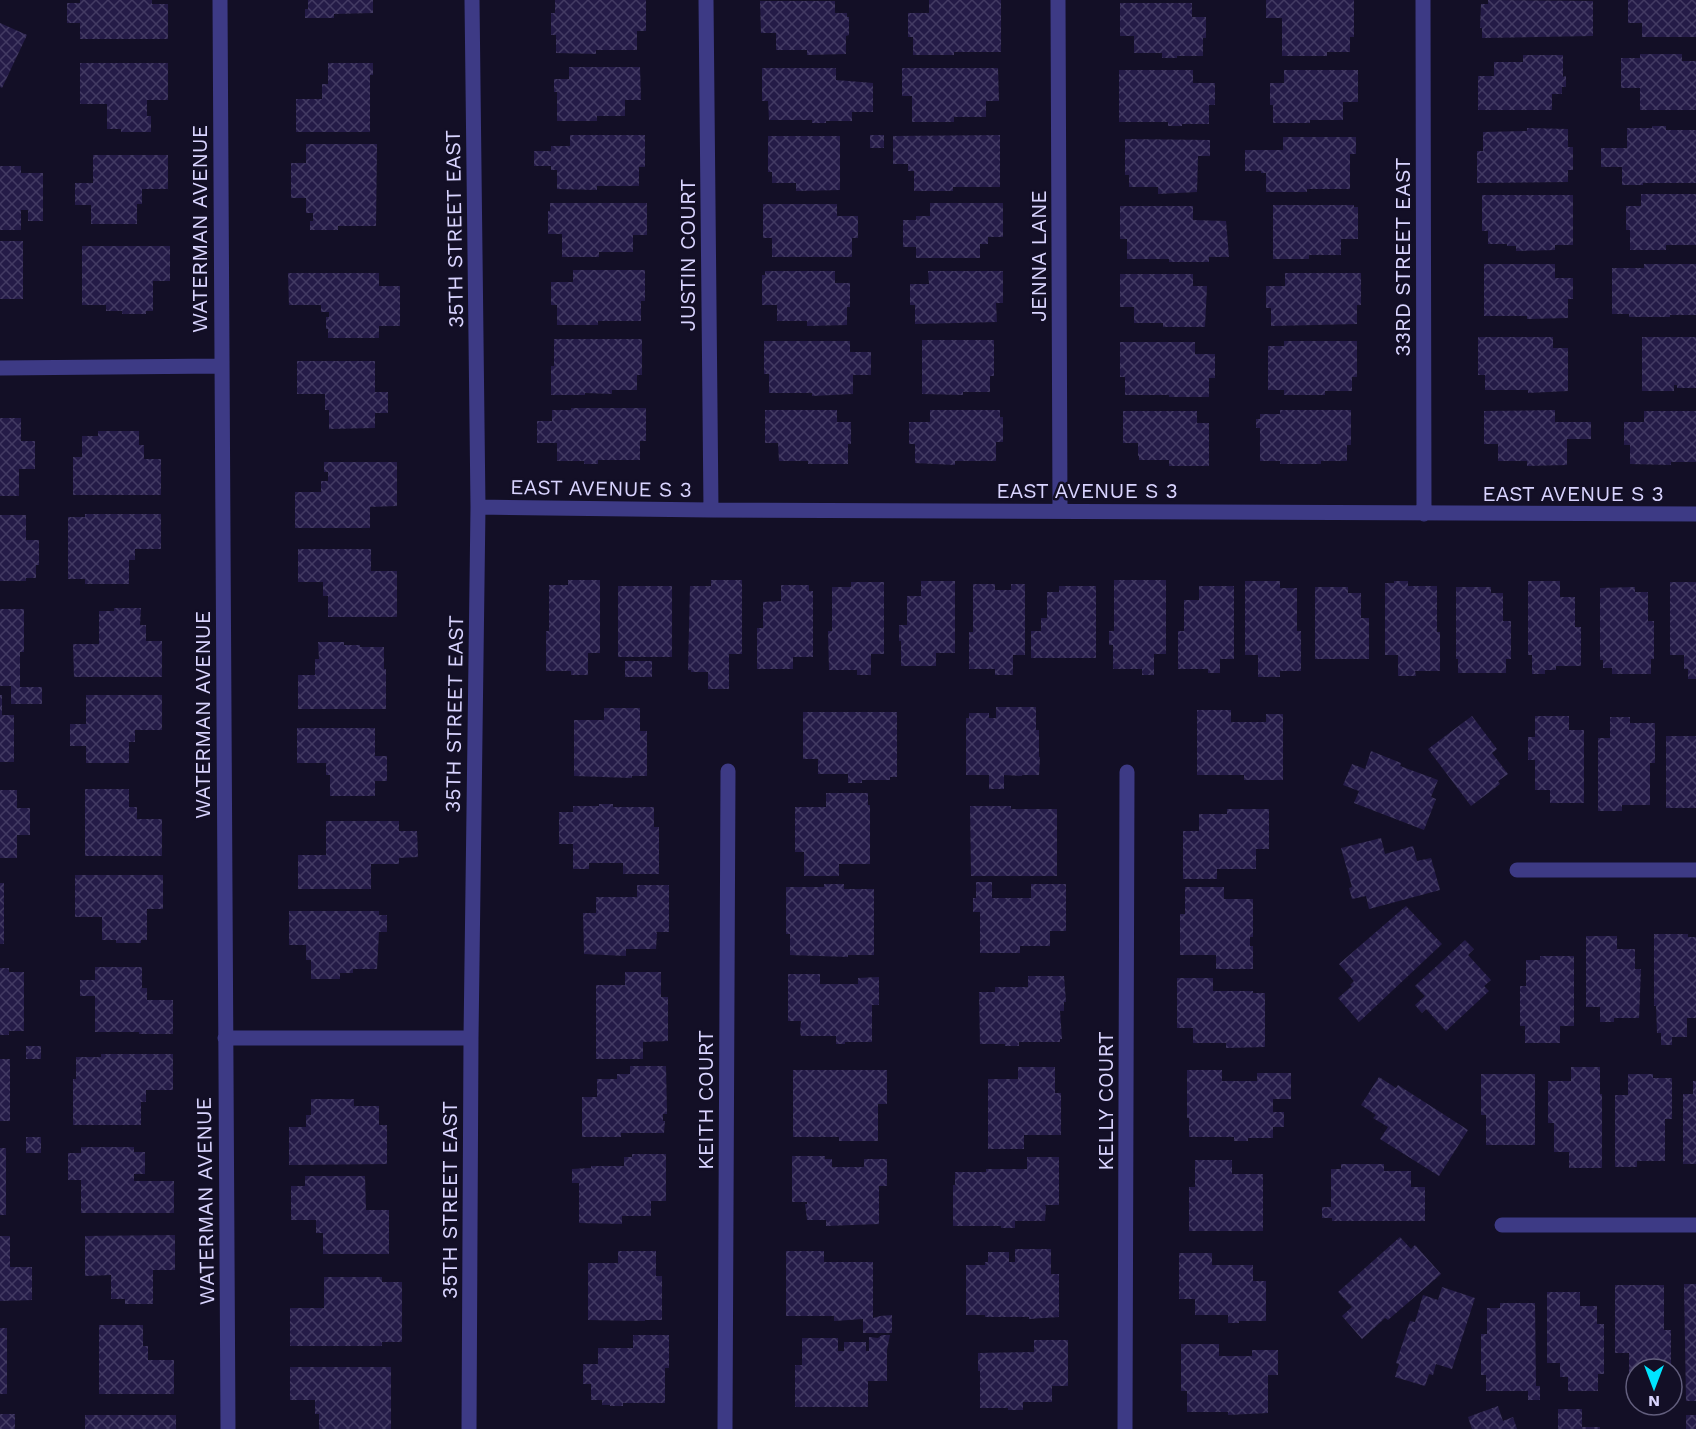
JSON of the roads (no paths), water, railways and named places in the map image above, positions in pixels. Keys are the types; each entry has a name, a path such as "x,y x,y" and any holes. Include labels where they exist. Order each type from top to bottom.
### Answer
{"street":[{"name":"WATERMAN AVENUE","path":"220,0 228,1429"},
{"name":"35TH STREET EAST","path":"469,1429 471,1038 478,507 472,0"},
{"name":"JUSTIN COURT","path":"706,0 711,510"},
{"name":"JENNA LANE","path":"1058,0 1060,511"},
{"name":"33RD STREET EAST","path":"1423,0 1424,514"},
{"path":"0,368 221,366"},
{"name":"EAST AVENUE S 3","path":"478,507 1696,514"},
{"name":"KEITH COURT","path":"725,1429 728,771"},
{"name":"KELLY COURT","path":"1125,1429 1127,772"},
{"path":"1517,870 1696,870"},
{"path":"225,1038 471,1038"},
{"path":"1502,1225 1696,1225"}]}
